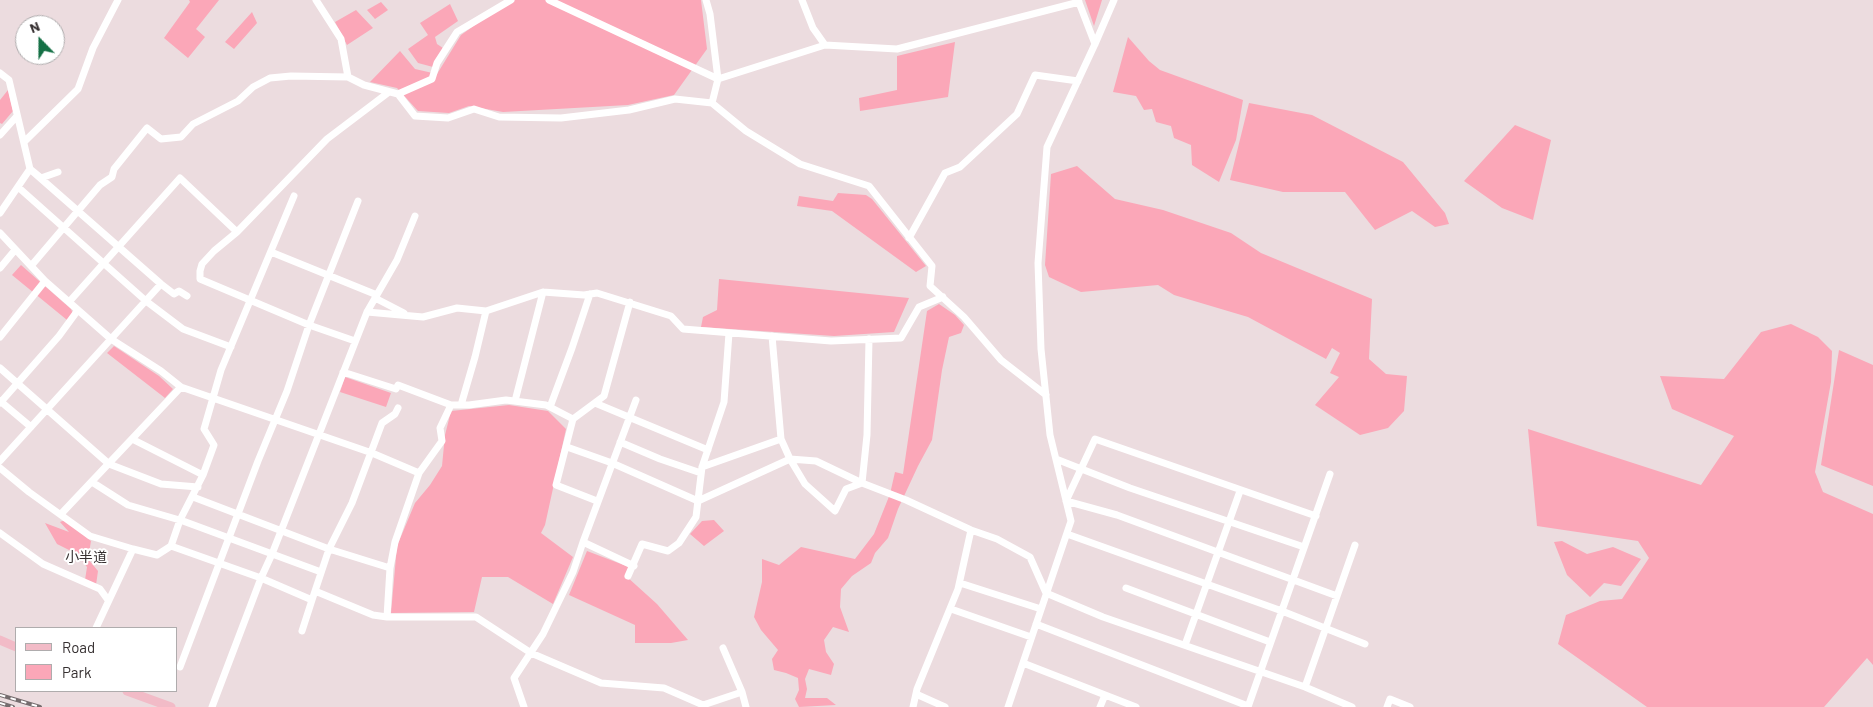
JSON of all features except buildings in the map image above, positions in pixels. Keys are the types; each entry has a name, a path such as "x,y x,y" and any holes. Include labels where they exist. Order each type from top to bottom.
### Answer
{"main road":[{"path":"0,640 15,647"},
{"path":"130,692 171,707"}],"street":[{"path":"24,142 78,89 93,48 118,0"},
{"path":"316,0 341,39 348,77"},
{"path":"31,266 80,211 100,185 112,177 114,169 147,128 161,139 181,137 193,124 238,101 270,78 292,76 348,77 364,85 398,94 432,79 437,63 457,32 511,0"},
{"path":"549,0 718,79 825,45 897,50 1079,1 1095,44"},
{"path":"706,0 710,14 718,79 712,103"},
{"path":"802,0 813,28 825,45"},
{"path":"1008,707 1071,521 1050,435 1041,349 1038,263 1047,147 1114,0"},
{"path":"0,74 9,80 30,169 174,294 179,291 187,296"},
{"path":"909,238 945,173 960,167 1017,114 1035,75 1078,81"},
{"path":"355,341 309,325 200,279 202,264 237,232 327,139 389,92"},
{"path":"398,94 415,116 448,118 474,109 499,117 561,118 629,110 675,99 712,103 746,131 800,164 869,186 932,266 930,286 964,317 1000,360 1046,395"},
{"path":"0,135 17,116"},
{"path":"30,169 41,178 58,172"},
{"path":"0,213 30,169"},
{"path":"69,302 180,178 237,232"},
{"path":"18,187 103,264 182,329 231,347"},
{"path":"0,468 28,492 90,536 157,555 171,546 180,520 198,487 214,445 204,429 221,370 294,196"},
{"path":"180,667 237,515 287,391 309,325 358,201"},
{"path":"212,707 261,578 367,312 397,260 416,216"},
{"path":"0,233 45,281 112,339 162,371 181,387 372,453 419,472"},
{"path":"0,268 15,250"},
{"path":"270,252 329,275 409,315"},
{"path":"0,337 45,281"},
{"path":"0,461 162,284"},
{"path":"367,312 423,318 458,308 486,311 543,292 584,295 597,293 671,316 683,329 831,341 901,338 919,307 942,297"},
{"path":"515,401 543,292"},
{"path":"550,407 590,294"},
{"path":"597,501 556,485 573,419 604,396 630,302"},
{"path":"31,427 0,402 59,336 78,310"},
{"path":"461,405 486,311"},
{"path":"628,576 642,544 668,551 679,543 696,518 702,470 724,402 729,333"},
{"path":"772,336 781,439 805,484 835,511 846,488 862,483"},
{"path":"862,483 867,434 869,339"},
{"path":"0,368 109,464 161,484 198,487"},
{"path":"343,372 396,389 398,385 451,404 469,405 506,400 515,401 550,407 573,419"},
{"path":"61,514 181,387"},
{"path":"524,707 514,678 543,634 573,572 597,501 636,400"},
{"path":"595,403 708,450"},
{"path":"387,617 390,568 395,542 419,472 442,441 440,428 451,404"},
{"path":"302,631 329,549 352,503 382,423 395,414 398,408"},
{"path":"132,439 203,475"},
{"path":"620,442 660,459 702,470 781,439"},
{"path":"1066,501 1095,439 1316,516"},
{"path":"567,447 612,463 698,501 790,459 816,460 862,483 996,539 1030,557 1046,592 1103,617 1305,687 1341,705 1352,707"},
{"path":"1056,459 1130,488 1304,547"},
{"path":"1036,624 1248,706 1330,474"},
{"path":"92,482 128,505 180,520 321,572"},
{"path":"1185,645 1240,490"},
{"path":"193,497 329,549 390,568"},
{"path":"1066,501 1117,515 1337,596"},
{"path":"913,707 916,694 960,583 971,530"},
{"path":"0,533 43,564 100,589 108,600"},
{"path":"1067,534 1365,644"},
{"path":"583,542 634,566"},
{"path":"1305,687 1355,545"},
{"path":"171,546 261,578 312,600"},
{"path":"96,627 133,549"},
{"path":"960,583 1041,608"},
{"path":"1126,588 1270,642"},
{"path":"315,591 373,615 387,617 476,617 531,653 601,684 664,688 703,705 742,692"},
{"path":"951,608 1031,637"},
{"path":"723,648 742,692 746,707"},
{"path":"1022,663 1136,707"},
{"path":"916,694 945,707"},
{"path":"1100,707 1105,695"},
{"path":"1387,707 1390,699 1410,707"}],"green space":[{"path":"189,0 219,0 196,29 205,37 188,58 164,38 190,2"},
{"path":"510,0 701,0 707,49 674,95 628,105 503,112 469,106 449,113 418,111 397,88 370,82 400,51 415,69 437,74 461,35"},
{"path":"1085,0 1102,0 1094,26"},
{"path":"381,2 388,10 375,19 367,10"},
{"path":"450,4 458,21 435,37 437,44 443,48 433,67 418,63 408,49 428,35 420,23"},
{"path":"356,10 373,28 347,45 335,22"},
{"path":"252,12 257,23 234,49 225,42"},
{"path":"1128,37 1149,61 1160,70 1243,100 1236,140 1219,182 1192,165 1191,145 1174,138 1171,126 1156,122 1152,109 1144,110 1136,96 1113,92"},
{"path":"955,42 948,97 860,111 859,98 897,90 897,56"},
{"path":"8,90 13,111 2,124 0,123 0,100"},
{"path":"1249,103 1312,115 1403,162 1445,213 1449,224 1435,227 1412,211 1375,230 1345,192 1283,192 1230,180"},
{"path":"1515,125 1551,140 1533,220 1502,208 1464,181"},
{"path":"1077,166 1115,199 1163,210 1231,233 1261,253 1372,299 1369,359 1386,374 1407,376 1404,411 1388,428 1360,435 1315,405 1339,377 1330,373 1340,353 1332,348 1326,359 1248,317 1174,295 1158,285 1081,292 1049,277 1045,265 1051,174"},
{"path":"838,193 866,195 872,199 926,266 916,272 832,211 797,206 799,196 833,201"},
{"path":"21,265 71,309 73,314 67,320 12,275"},
{"path":"719,279 909,298 894,332 834,336 701,327 703,317 717,310"},
{"path":"939,304 955,315 964,325 961,333 949,337 942,370 932,440 898,509 888,538 875,553 871,563 852,576 841,589 840,607 849,632 833,627 824,640 826,652 834,664 831,675 809,669 805,679 807,689 805,698 827,698 836,705 799,707 795,699 799,690 798,678 774,670 772,659 778,650 761,630 754,617 762,582 762,559 779,565 801,547 855,559 874,534 890,494 895,472 903,474 927,311"},
{"path":"1791,324 1818,337 1832,351 1831,382 1815,472 1823,492 1873,514 1873,665 1867,658 1824,707 1647,707 1558,644 1566,615 1600,601 1622,599 1649,558 1638,541 1537,526 1528,429 1701,485 1734,436 1672,409 1660,376 1724,379 1761,332"},
{"path":"114,346 159,376 173,389 165,398 107,353"},
{"path":"1839,350 1873,365 1873,486 1821,465"},
{"path":"345,377 391,393 386,407 340,392"},
{"path":"509,405 548,411 566,429 545,525 541,533 573,557 553,604 508,577 482,577 474,612 391,613 397,546 415,503 430,485 442,466 445,435 451,411"},
{"path":"65,520 91,541 88,559 98,571 96,585 85,580 87,567 77,554 57,544 45,523 69,532 60,522"},
{"path":"714,520 724,531 704,546 690,534 702,521"},
{"path":"1562,541 1587,554 1613,547 1641,559 1621,586 1604,583 1590,597 1567,575 1554,542"},
{"path":"587,551 629,567 626,576 657,604 688,640 671,643 635,643 635,625 569,595"}],"railway":[{"path":"0,695 40,707"},
{"path":"0,703 13,707"}],"district":[{"name":"小半道","path":"86,557"}]}
